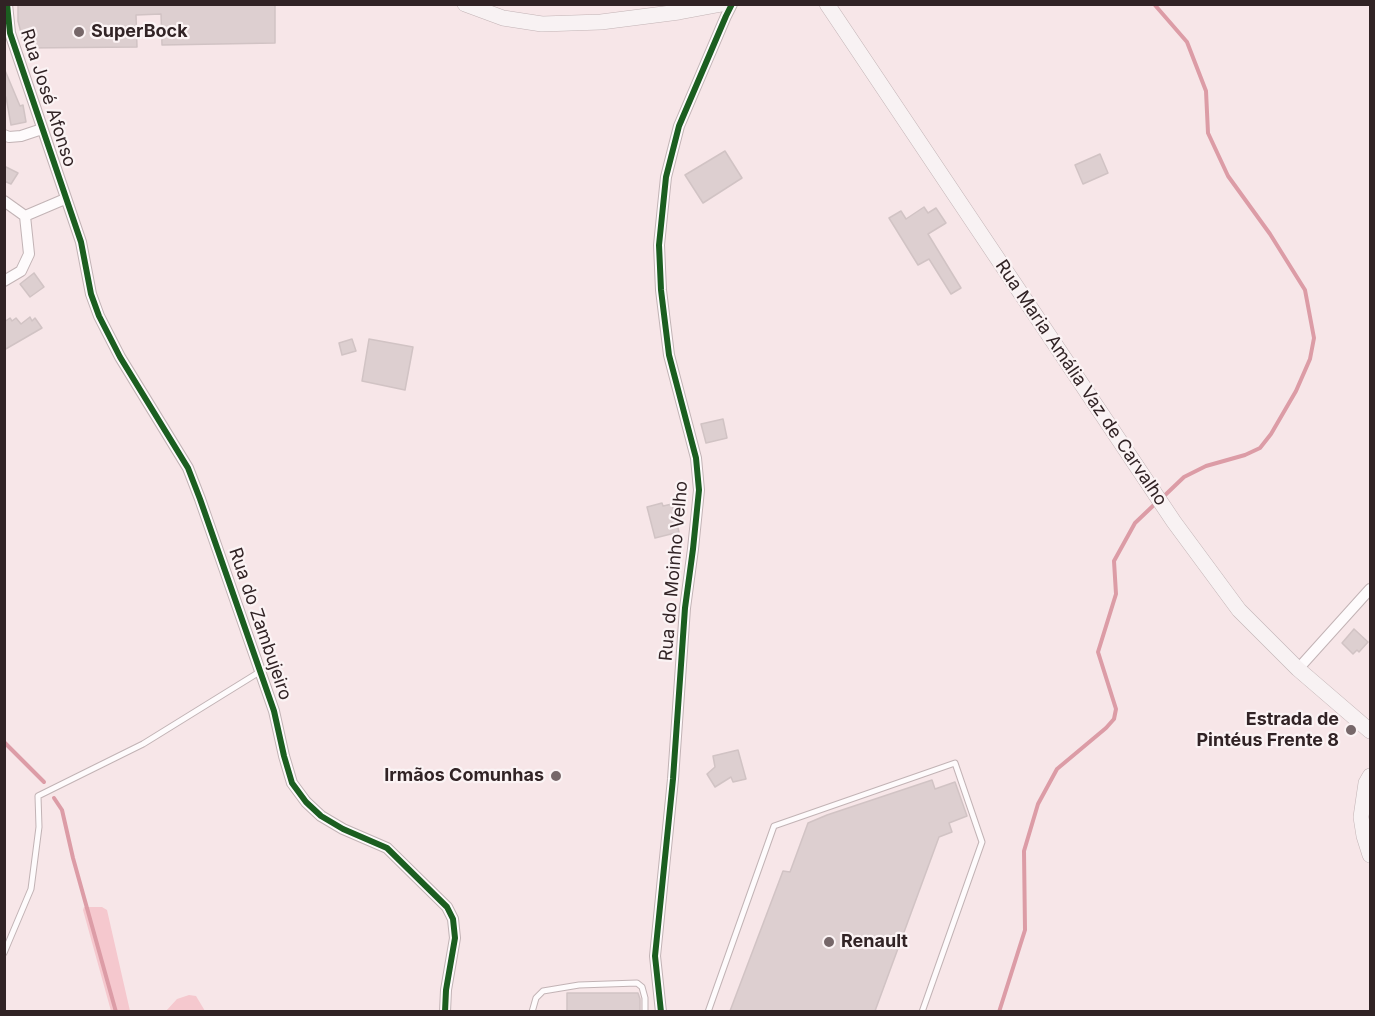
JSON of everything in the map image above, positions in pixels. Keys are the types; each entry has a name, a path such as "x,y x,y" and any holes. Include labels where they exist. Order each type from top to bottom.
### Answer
{"street":[{"name":"Rua José Afonso","path":"7,4 10,33 65,199"},
{"path":"465,4 502,18 542,24 601,22 722,4"},
{"name":"Rua do Moinho Velho","path":"661,1011 655,956 673,779 685,608 699,490 696,458 669,355 661,290 659,245 666,177 679,126 732,4"},
{"name":"Rua Maria Amália Vaz de Carvalho","path":"827,4 1174,522 1239,610 1298,669 1371,731"},
{"path":"4,135 21,136 42,129"},
{"path":"25,216 65,199"},
{"name":"Rua do Zambujeiro","path":"65,199 81,242 91,294 99,316 120,357 188,468 261,671 274,711 292,783 321,816 343,829 387,848 447,907 453,919 455,938 446,990 445,1011"},
{"path":"4,201 25,216 28,254 21,271 4,281"},
{"path":"1298,669 1371,589"},
{"path":"1371,776 1366,783 1361,817 1364,836 1371,855"}],"lane":[{"path":"4,953 31,889 39,827 38,796 143,744 261,671"},
{"path":"708,1011 774,826 955,763 982,842 922,1011"},
{"path":"532,1011 536,998 543,991 579,985 638,983 642,987 645,998 645,1011"}],"shaded area":[{"path":"84,907 102,907 107,910 130,1011 111,1011"},
{"path":"189,995 196,996 205,1011 166,1011 177,999"}],"building":[{"name":"SuperBock","path":"18,4 275,4 275,43 162,45 161,14 136,15 137,47 25,48 18,21"},
{"path":"4,68 20,106 23,105 26,122 11,125 6,97 4,97"},
{"path":"725,151 742,178 703,203 685,175"},
{"path":"1100,154 1108,173 1083,184 1075,165"},
{"path":"4,166 18,173 11,184 4,181"},
{"path":"924,207 928,213 936,208 946,223 928,234 961,288 951,294 929,259 918,265 889,218 901,211 906,219"},
{"path":"34,273 44,287 30,297 20,284"},
{"path":"30,317 32,321 35,318 42,328 4,350 4,322 10,318 12,321 16,318 21,324"},
{"path":"352,339 356,351 342,355 339,343"},
{"path":"369,339 413,347 405,390 362,381"},
{"path":"723,419 727,438 706,443 701,424"},
{"path":"662,503 663,506 672,504 679,532 655,538 647,507"},
{"path":"1354,629 1368,642 1359,652 1357,650 1353,654 1342,643"},
{"path":"738,750 746,779 733,782 731,777 715,787 707,774 715,767 713,756"},
{"name":"Renault","path":"932,780 935,789 955,782 967,816 949,823 952,832 939,837 875,1011 730,1011 783,871 790,872 808,823"},
{"path":"567,993 638,993 640,1011 567,1011"}],"waterway":[{"path":"1154,4 1187,42 1206,91 1208,133 1228,176 1270,234 1305,290 1314,338 1310,359 1296,391 1271,434 1260,448 1245,455 1206,466 1184,477 1162,498"},
{"path":"999,1012 1025,930 1024,851 1038,804 1057,769 1114,719 1116,709 1098,652 1116,594 1114,561 1135,523 1156,503"},
{"path":"4,742 44,782"},
{"path":"54,798 62,810 116,1012"}],"cycle path":[{"path":"7,4 10,33 81,242 91,294 99,316 120,357 188,468 274,711 292,783 306,802 321,816 343,829 387,848 447,907 453,919 455,938 446,990 445,1012"},
{"path":"661,1012 655,956 673,779 685,608 699,490 696,458 669,355 661,290 659,245 666,177 679,126 732,4"}],"place":[{"name":"SuperBock","path":"79,32"},
{"name":"Estrada de Pintéus Frente 8","path":"1351,730"},
{"name":"Irmãos Comunhas","path":"556,776"},
{"name":"Renault","path":"829,942"}]}
